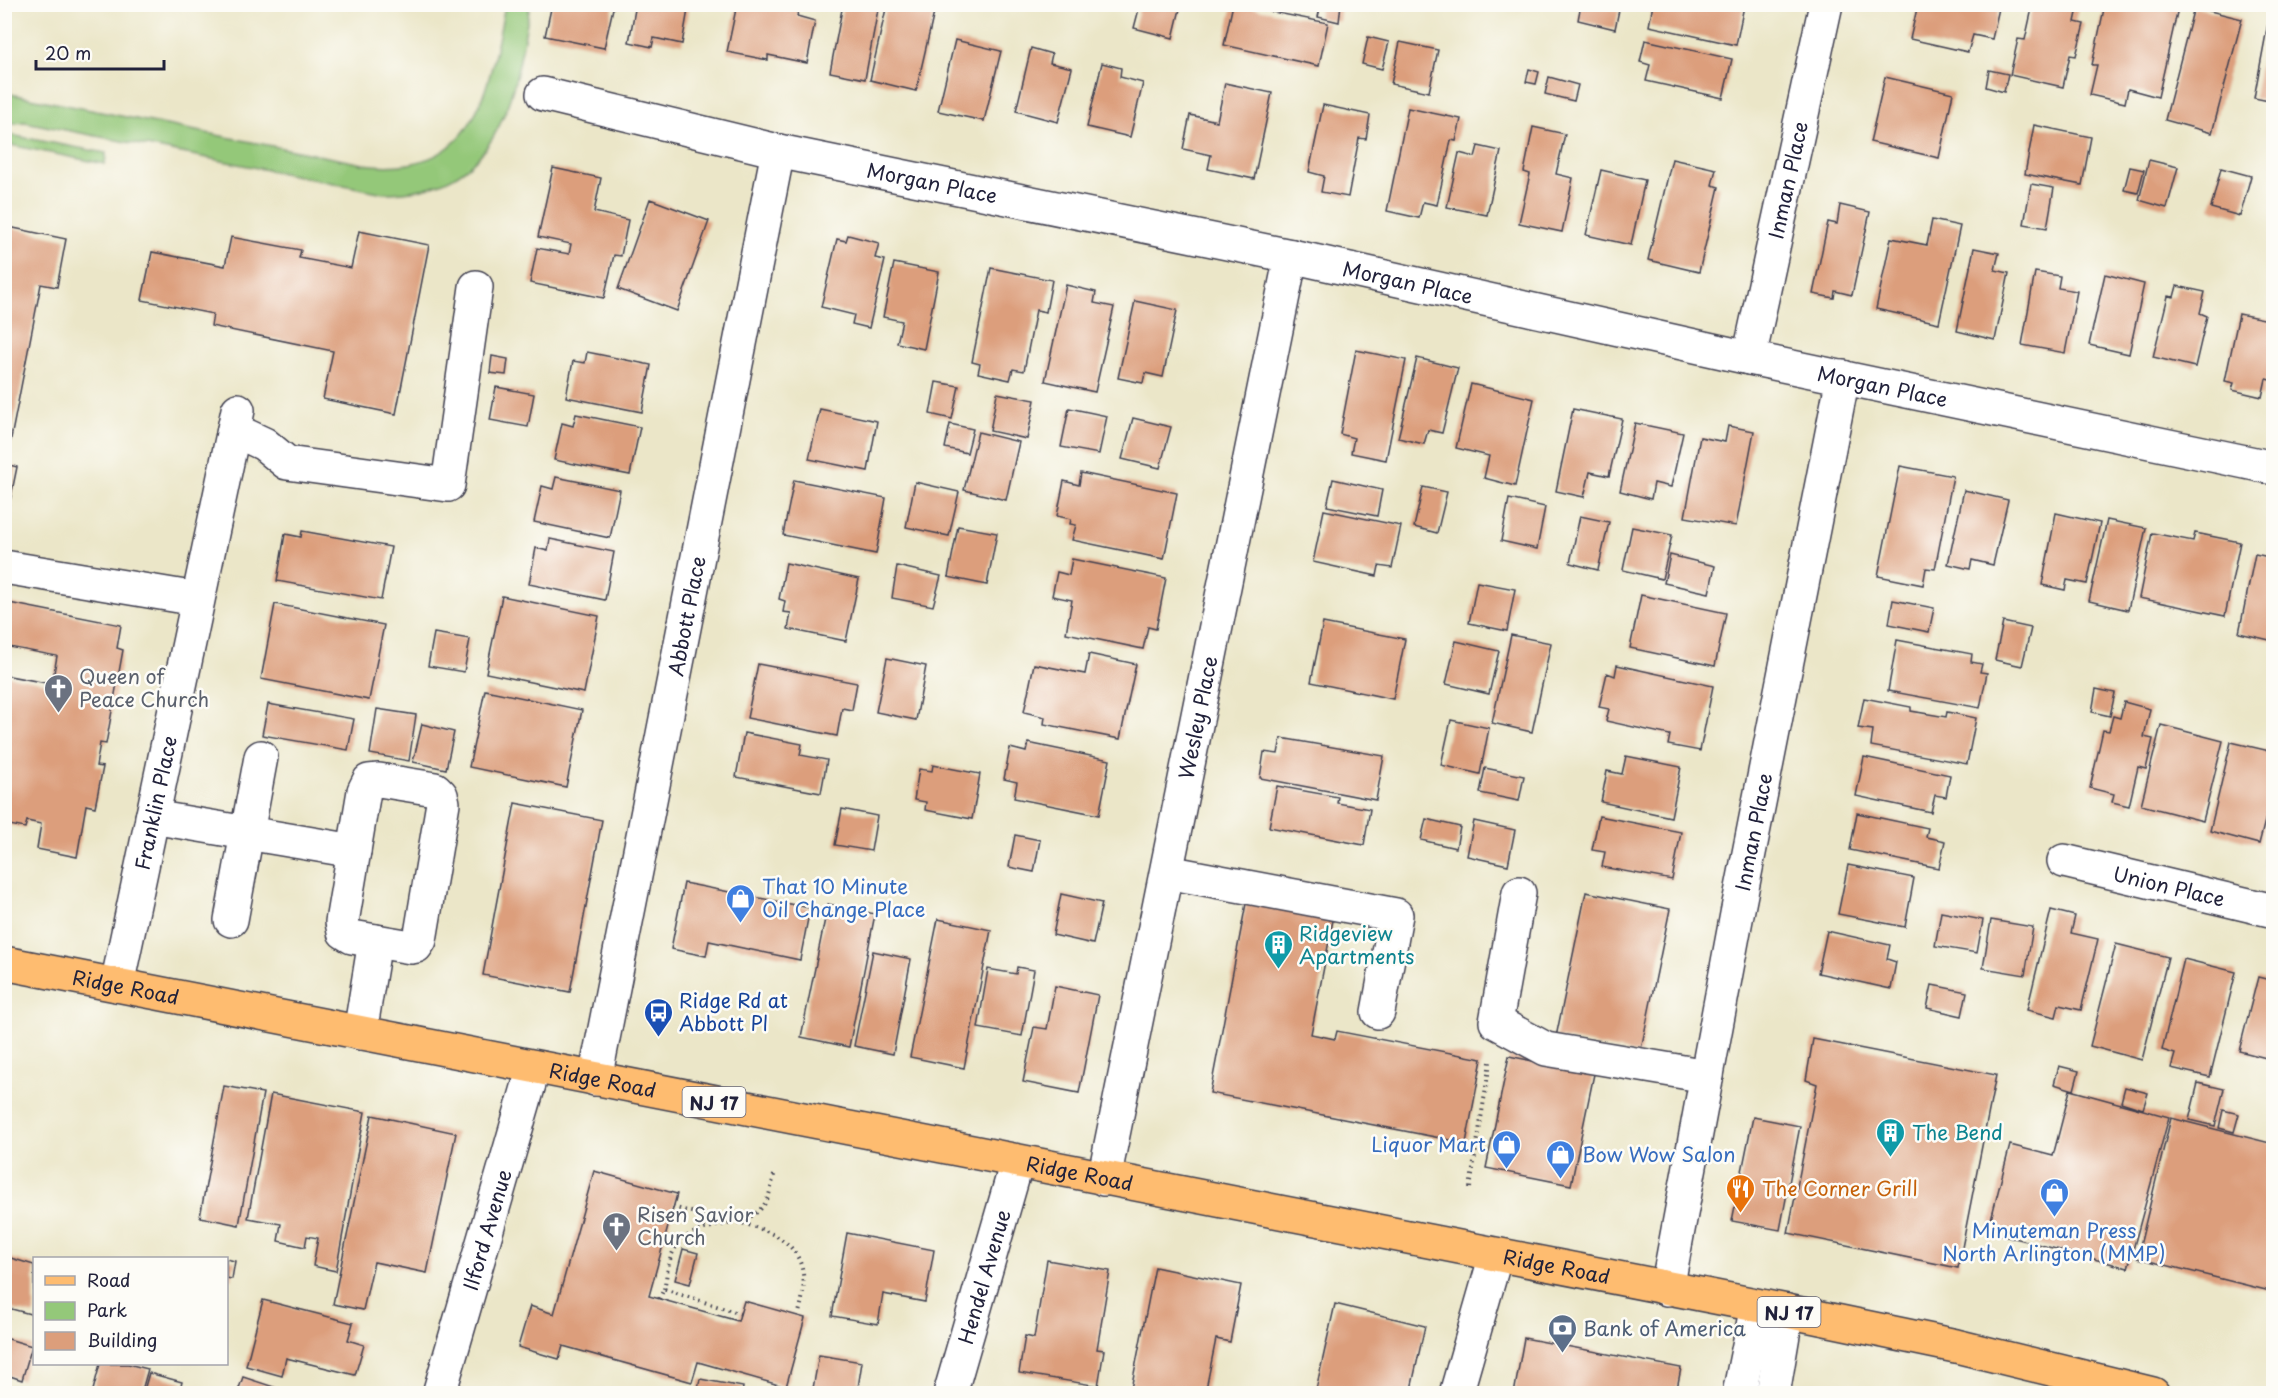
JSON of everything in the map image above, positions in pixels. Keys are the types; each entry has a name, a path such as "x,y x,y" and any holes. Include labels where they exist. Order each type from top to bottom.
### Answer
{"main road":[{"name":"Ridge Road","path":"4,963 1772,1309 1956,1346 2153,1394"}],"street":[{"name":"Inman Place","path":"1749,358 1826,4"},
{"name":"Morgan Place","path":"543,94 778,151 1292,256 1749,358 2274,468"},
{"name":"Abbott Place","path":"595,1079 778,151"},
{"name":"Wesley Place","path":"1104,1179 1292,256"},
{"name":"Franklin Place","path":"117,985 236,420 287,463 448,485 476,286"},
{"name":"Inman Place","path":"1667,1289 1843,376"},
{"path":"4,567 197,598"},
{"path":"231,920 261,757"},
{"path":"379,780 435,789 441,795 443,803 420,940 416,946 411,947 375,941 352,937 344,932 342,922 364,791 369,781 379,780"},
{"path":"152,817 354,851"},
{"name":"Union Place","path":"2064,861 2274,911"},
{"path":"1167,872 1396,915 1378,1012"},
{"path":"1519,893 1496,1022 1546,1049 1707,1076"},
{"path":"360,1033 375,941"},
{"name":"Ilford Avenue","path":"439,1394 534,1067"},
{"name":"Hendel Avenue","path":"950,1394 1017,1162"},
{"path":"1456,1394 1496,1255"},
{"path":"1739,1394 1772,1309"},
{"path":"1772,1309 1773,1394"}],"path":[{"path":"1470,1188 1496,1022"},
{"path":"659,1299 676,1246 686,1237 738,1223 762,1210 769,1198 774,1175"},
{"path":"674,1207 709,1218 763,1229 777,1237 796,1254 803,1266 805,1294 798,1316"},
{"path":"663,1289 741,1314"}],"green space":[{"path":"505,5 530,5 517,73 508,105 495,134 478,158 454,177 423,189 384,193 25,122 5,124 5,93 363,164 401,165 431,158 454,143 470,122 483,97 492,68"},
{"path":"5,134 106,153 105,164 5,144"}],"building":[{"path":"552,4 614,4 604,48 545,36"},
{"path":"636,4 689,4 682,44 654,38 652,47 629,42"},
{"path":"737,4 800,4 797,16 815,21 807,63 768,55 768,60 727,52"},
{"path":"843,4 879,4 865,79 830,72"},
{"path":"887,4 936,4 916,91 870,80"},
{"path":"1233,4 1328,23 1319,66 1224,45"},
{"path":"1321,4 1341,4 1339,22 1318,17"},
{"path":"1581,4 1619,10 1615,29 1578,20"},
{"path":"1653,4 1744,6 1736,45 1649,26"},
{"path":"1918,4 2000,4 1992,39 1973,35 1968,52 1910,39"},
{"path":"2033,4 2079,4 2075,22 2084,24 2076,56 2070,55 2063,87 2010,75 2018,39 2025,40"},
{"path":"2105,4 2160,4 2178,8 2158,97 2128,89 2125,103 2090,95 2097,65 2092,65"},
{"path":"1140,5 1181,5 1173,38 1134,28"},
{"path":"2194,7 2242,19 2212,133 2165,120"},
{"path":"2268,23 2274,24 2274,102 2254,98"},
{"path":"1368,37 1389,42 1382,69 1362,64"},
{"path":"955,40 1001,51 984,121 938,111"},
{"path":"1645,40 1732,59 1723,98 1646,81 1650,65 1640,62"},
{"path":"1400,42 1438,50 1429,92 1391,84"},
{"path":"1031,48 1052,54 1050,63 1072,68 1058,122 1016,111"},
{"path":"1102,63 1121,68 1120,77 1143,83 1130,137 1087,127"},
{"path":"1529,69 1539,72 1536,84 1526,82"},
{"path":"1989,70 2008,74 2004,92 1986,87"},
{"path":"1549,77 1578,85 1574,101 1545,94"},
{"path":"1885,77 1953,93 1939,158 1870,142"},
{"path":"1225,83 1272,93 1254,179 1208,169 1211,155 1183,149 1190,115 1217,121"},
{"path":"1323,105 1370,115 1366,139 1359,138 1348,197 1321,192 1324,176 1309,172"},
{"path":"1408,108 1461,119 1456,141 1451,140 1437,205 1423,202 1419,218 1387,211"},
{"path":"2034,125 2091,137 2082,185 2025,174"},
{"path":"1533,127 1565,134 1556,174 1573,178 1562,232 1519,223 1530,174 1524,172"},
{"path":"1478,146 1501,151 1487,215 1447,207 1459,153 1475,157"},
{"path":"1672,159 1716,169 1712,185 1719,187 1699,272 1648,260"},
{"path":"2149,160 2178,167 2167,208 2139,200"},
{"path":"2130,167 2144,170 2138,193 2124,190"},
{"path":"553,168 601,178 594,212 628,220 621,256 614,255 604,298 530,283 537,248 569,254 571,244 538,237"},
{"path":"2221,168 2251,176 2240,216 2211,208"},
{"path":"1601,170 1645,180 1631,245 1586,235"},
{"path":"2031,184 2054,188 2047,228 2024,224"},
{"path":"650,199 709,221 677,311 618,289"},
{"path":"1840,205 1870,212 1852,295 1835,291 1834,298 1813,294 1828,222 1837,224"},
{"path":"1932,220 1960,226 1939,323 1876,309 1891,238 1927,245"},
{"path":"4,226 66,239 57,287 41,284 6,464 17,467 8,511 4,510"},
{"path":"359,231 429,245 396,414 323,399 333,351 211,326 213,314 142,300 152,252 225,266 231,237 301,250 299,258 351,268"},
{"path":"848,235 879,243 875,258 885,260 869,328 852,324 854,315 821,307 837,239 846,241"},
{"path":"1974,248 1999,253 1995,270 2009,273 1995,340 1957,331"},
{"path":"894,263 939,272 924,349 897,343 902,321 883,317"},
{"path":"991,268 1052,280 1046,312 1036,310 1024,371 1013,369 1010,380 978,373 980,364 972,362"},
{"path":"2035,272 2060,276 2058,288 2077,291 2065,353 2022,345"},
{"path":"2105,274 2144,284 2129,354 2089,345"},
{"path":"1066,285 1096,292 1094,303 1114,307 1095,392 1045,381"},
{"path":"2177,286 2205,292 2200,313 2207,316 2195,367 2153,357 2168,296 2174,297"},
{"path":"1135,301 1177,310 1163,377 1145,373 1143,383 1118,378"},
{"path":"2239,314 2274,321 2274,381 2266,379 2262,397 2232,390 2234,383 2225,381"},
{"path":"1356,350 1406,360 1386,460 1351,453 1354,438 1340,434"},
{"path":"587,352 651,365 642,412 566,397 573,361 585,363"},
{"path":"492,356 508,359 506,375 490,373"},
{"path":"1417,358 1458,368 1442,433 1428,430 1424,444 1398,438"},
{"path":"936,382 959,386 952,419 930,414"},
{"path":"1471,384 1534,399 1515,486 1484,478 1489,456 1456,448"},
{"path":"496,387 534,394 528,427 490,420"},
{"path":"997,393 1035,400 1027,439 990,431"},
{"path":"1069,408 1107,416 1099,454 1061,447"},
{"path":"820,409 877,421 868,471 809,459"},
{"path":"1573,409 1622,419 1609,476 1590,472 1584,497 1556,491"},
{"path":"576,414 640,427 630,475 554,460 562,423 573,426"},
{"path":"1133,418 1171,427 1160,468 1122,459"},
{"path":"1635,423 1683,433 1671,487 1654,483 1651,499 1620,491"},
{"path":"950,424 973,429 967,453 945,448"},
{"path":"1728,426 1754,431 1736,526 1685,517 1700,437 1725,442"},
{"path":"978,432 1019,442 1006,500 964,490"},
{"path":"1900,466 1953,476 1935,569 1926,568 1923,585 1878,576"},
{"path":"1081,473 1177,493 1164,559 1072,540 1076,525 1070,524 1071,519 1057,516 1064,481 1079,485"},
{"path":"556,477 620,490 610,538 534,522 542,486 553,489"},
{"path":"1333,479 1382,490 1377,516 1327,506"},
{"path":"794,480 886,498 876,554 783,535"},
{"path":"915,482 959,492 949,536 906,527"},
{"path":"1423,487 1447,492 1437,533 1414,527"},
{"path":"1964,490 2008,500 1993,565 1972,560 1970,569 1948,564"},
{"path":"1509,499 1545,507 1537,549 1501,541"},
{"path":"1324,510 1401,526 1392,568 1379,566 1377,576 1313,562"},
{"path":"2056,513 2100,523 2087,584 2067,580 2065,590 2042,585"},
{"path":"1580,516 1609,522 1598,570 1570,563"},
{"path":"2107,520 2146,528 2128,610 2089,601"},
{"path":"958,526 997,533 987,585 948,577"},
{"path":"1632,527 1672,535 1662,579 1623,570"},
{"path":"302,531 391,547 381,600 277,581 285,534 301,537"},
{"path":"2152,533 2193,541 2195,533 2240,542 2225,616 2139,598"},
{"path":"550,539 614,552 605,600 529,584 536,548 548,551"},
{"path":"2255,554 2274,558 2274,641 2239,633"},
{"path":"1670,555 1715,566 1709,593 1664,583"},
{"path":"1072,559 1166,578 1156,629 1148,627 1143,649 1066,633 1072,600 1052,596 1057,572 1069,575"},
{"path":"786,563 859,579 846,641 788,629 791,613 783,612 785,601 779,599"},
{"path":"897,566 941,576 933,606 892,598"},
{"path":"1477,582 1515,589 1507,631 1469,623"},
{"path":"1641,595 1726,613 1715,666 1630,648"},
{"path":"502,596 599,616 584,693 486,673"},
{"path":"1893,600 1934,608 1929,632 1889,624"},
{"name":"Queen of Peace Church","path":"4,602 121,625 117,648 123,650 106,744 100,743 96,766 103,767 95,807 86,805 77,857 37,849 41,824 27,821 25,828 4,824 4,675 52,684 57,656 4,646"},
{"path":"275,604 384,625 369,700 261,679"},
{"path":"2003,622 2031,628 2022,666 1995,660"},
{"path":"1323,623 1405,639 1393,699 1311,682"},
{"path":"434,633 470,639 464,672 428,666"},
{"path":"1511,635 1551,643 1532,732 1492,723"},
{"path":"1897,640 1972,654 1971,662 1982,664 1980,672 1987,673 1980,708 1888,691"},
{"path":"1456,641 1499,651 1489,694 1446,684"},
{"path":"1089,654 1136,664 1120,739 1044,724 1045,717 1024,712 1034,664 1085,674"},
{"path":"887,658 926,666 916,720 876,712"},
{"path":"758,664 857,683 852,710 842,708 837,736 747,718"},
{"path":"1617,665 1713,686 1700,751 1668,745 1670,735 1606,721 1609,709 1599,707 1607,673 1615,676"},
{"path":"2096,689 2115,693 2110,716 2092,712"},
{"path":"485,690 582,710 566,787 469,767"},
{"path":"1864,698 1911,707 1911,711 1946,717 1947,712 1976,718 1967,764 1871,746 1873,730 1858,728"},
{"path":"2124,702 2150,709 2144,737 2153,739 2146,769 2138,767 2129,806 2112,802 2114,794 2090,788 2103,730 2109,731 2113,716 2120,718"},
{"path":"268,704 354,719 348,750 262,735"},
{"path":"377,709 416,715 409,761 370,754"},
{"path":"1451,720 1489,728 1480,774 1441,765"},
{"path":"422,724 454,732 446,769 413,762"},
{"path":"2161,725 2223,741 2203,821 2141,805"},
{"path":"744,733 802,744 800,755 827,760 821,793 736,777"},
{"path":"1281,738 1384,756 1376,800 1260,778 1264,752 1278,754"},
{"path":"2231,742 2274,752 2274,786 2259,844 2210,831"},
{"path":"1028,743 1110,760 1099,815 1014,798 1017,782 1004,779 1010,748 1026,752"},
{"path":"1626,756 1681,767 1671,817 1601,802 1607,771 1622,774"},
{"path":"1864,757 1950,775 1946,797 1935,795 1931,812 1856,796"},
{"path":"933,765 980,774 972,819 925,810 926,802 914,800 919,769 932,771"},
{"path":"1485,768 1524,776 1519,801 1480,793"},
{"path":"1277,786 1338,797 1337,803 1370,809 1364,845 1269,827"},
{"path":"515,803 602,820 570,992 483,975"},
{"path":"842,809 877,816 871,851 835,845"},
{"path":"1857,813 1928,828 1926,837 1945,841 1939,868 1850,850"},
{"path":"1599,816 1681,832 1672,880 1602,867 1605,852 1592,850"},
{"path":"1426,819 1460,827 1456,848 1421,840"},
{"path":"1474,821 1515,830 1508,865 1467,856"},
{"path":"1015,835 1040,840 1034,872 1009,867"},
{"path":"1848,865 1914,878 1905,927 1838,914"},
{"name":"That 10 Minute Oil Change Place","path":"684,883 810,908 800,960 709,941 706,956 671,949"},
{"path":"1586,892 1670,909 1640,1054 1556,1037"},
{"name":"Ridgeview Apartments","path":"1248,893 1335,910 1311,1034 1335,1039 1337,1031 1482,1059 1466,1143 1210,1093"},
{"path":"1061,894 1102,903 1093,944 1053,935"},
{"path":"828,904 875,914 849,1047 801,1037"},
{"path":"2051,910 2075,916 2071,933 2098,939 2081,1010 2059,1005 2056,1017 2027,1010"},
{"path":"1941,912 1983,920 1977,953 1935,946"},
{"path":"938,919 991,930 964,1068 910,1057"},
{"path":"1991,920 2033,927 2025,975 1983,968"},
{"path":"1827,931 1890,945 1887,959 1896,962 1891,989 1818,973"},
{"path":"2116,944 2168,957 2142,1060 2090,1046"},
{"path":"873,951 911,959 893,1054 854,1046"},
{"path":"2184,959 2236,972 2210,1077 2171,1068 2175,1054 2162,1050"},
{"path":"1017,967 1034,970 1022,1036 978,1028 988,969 1016,974"},
{"path":"2258,977 2274,981 2274,1060 2239,1051"},
{"path":"1932,985 1967,992 1962,1016 1927,1008"},
{"path":"1055,986 1098,995 1079,1093 1023,1082 1034,1027 1047,1029"},
{"name":"The Bend","path":"1813,1039 1996,1075 1958,1268 1788,1233 1817,1084 1806,1080"},
{"path":"1509,1056 1594,1074 1571,1185 1486,1168"},
{"path":"2059,1066 2079,1071 2074,1090 2054,1084"},
{"path":"2198,1083 2224,1089 2215,1126 2189,1120"},
{"path":"224,1086 263,1093 239,1225 200,1217"},
{"path":"2125,1087 2148,1093 2143,1109 2121,1102"},
{"path":"2070,1090 2169,1117 2128,1268 1988,1231 2010,1145 2053,1156"},
{"path":"271,1094 365,1112 336,1271 313,1266 318,1238 307,1236 305,1247 278,1241 281,1224 248,1218"},
{"path":"2223,1110 2239,1114 2234,1132 2219,1128"},
{"path":"372,1115 456,1133 427,1273 374,1262 363,1310 333,1304"},
{"path":"1753,1117 1800,1126 1780,1230 1732,1221"},
{"path":"2171,1118 2274,1144 2274,1292 2137,1258"},
{"name":"Risen Savior Church","path":"594,1171 677,1194 649,1296 738,1321 744,1301 805,1318 786,1387 698,1362 692,1382 563,1346 559,1359 518,1347 530,1306 554,1314"},
{"path":"847,1233 934,1250 925,1302 883,1294 878,1324 832,1316"},
{"path":"683,1249 698,1253 690,1284 675,1280"},
{"path":"4,1256 33,1265 33,1315 4,1307"},
{"path":"228,1259 235,1261 232,1279 228,1278"},
{"path":"1047,1260 1110,1271 1097,1349 1104,1350 1098,1386 1019,1373 1025,1336 1034,1338"},
{"path":"1155,1267 1241,1285 1230,1342 1216,1339 1205,1394 1130,1394"},
{"path":"263,1300 353,1323 348,1340 364,1345 355,1375 286,1358 282,1376 246,1366"},
{"path":"1335,1304 1425,1326 1410,1394 1315,1394"},
{"path":"5,1338 32,1346 22,1380 7,1375 5,1384"},
{"name":"Bank of America","path":"1524,1338 1681,1368 1676,1394 1514,1394"},
{"path":"819,1355 862,1362 857,1394 812,1394"},
{"path":"100,1365 132,1365 148,1369 141,1394 92,1394"},
{"path":"149,1373 182,1382 179,1394 143,1394"},
{"path":"243,1377 292,1393 292,1394 237,1394"},
{"path":"700,1379 743,1387 742,1394 697,1394"}],"place":[{"name":"Queen of Peace Church","path":"58,714"},
{"name":"That 10 Minute Oil Change Place","path":"741,924"},
{"name":"Ridgeview Apartments","path":"1278,970"},
{"name":"Ridge Rd at Abbott Pl","path":"658,1038"},
{"name":"The Bend","path":"1891,1158"},
{"name":"Liquor Mart","path":"1507,1170"},
{"name":"Bow Wow Salon","path":"1561,1180"},
{"name":"The Corner Grill","path":"1741,1214"},
{"name":"Minuteman Press North Arlington (MMP)","path":"2054,1218"},
{"name":"Risen Savior Church","path":"616,1252"},
{"name":"Bank of America","path":"1562,1354"}]}
